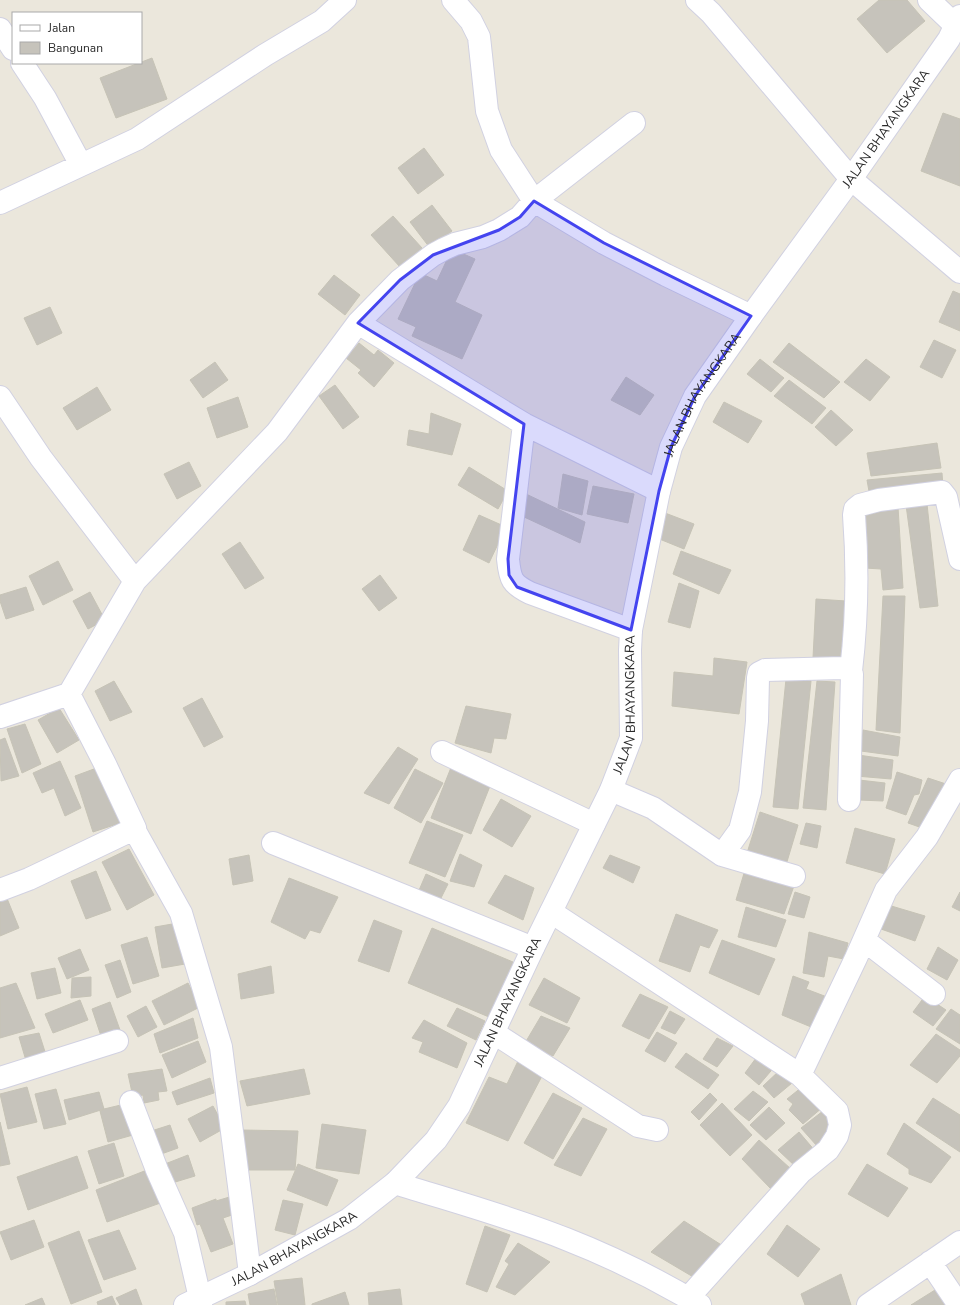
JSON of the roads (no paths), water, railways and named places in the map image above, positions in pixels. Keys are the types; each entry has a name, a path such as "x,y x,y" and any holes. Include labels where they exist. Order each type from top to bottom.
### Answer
{"street":[{"path":"0,204 137,140 264,55 322,21 345,0"},
{"path":"453,0 472,22 480,37 487,111 501,150 534,201 604,243 751,316"},
{"path":"697,0 711,13 851,179 960,272"},
{"path":"929,0 958,20"},
{"name":"JALAN BHAYANGKARA","path":"195,1303 349,1219 395,1183 436,1140 459,1106 611,790 631,738 631,630 659,490 671,447 695,396 751,316 851,179 948,39 958,20"},
{"path":"0,29 12,47"},
{"path":"23,64 45,98 81,165"},
{"path":"0,717 69,694 134,581 277,432 358,323 400,280 433,255 455,244 483,237 499,230 520,217 534,201 634,123"},
{"path":"358,323 524,424 659,490"},
{"path":"0,397 41,458 134,581"},
{"path":"524,424 508,560 509,575 517,586 530,593 631,630"},
{"path":"849,800 851,671 854,645 857,566 855,509 860,505 879,500 942,492 946,497 960,559"},
{"path":"722,855 740,830 750,792 757,721 759,674 765,670 843,668 851,671"},
{"path":"69,694 105,764 135,828 134,829 181,913 220,1047 250,1274"},
{"path":"442,752 594,824"},
{"path":"800,1075 886,890 927,837 960,780"},
{"path":"611,790 653,808 722,855 794,876"},
{"path":"0,890 29,879 134,829"},
{"path":"272,843 534,948"},
{"path":"395,1183 566,1239 620,1263 694,1301 796,1178 828,1150 837,1136 840,1126 837,1112 800,1075 551,912"},
{"path":"864,940 934,994"},
{"path":"494,1033 638,1126 657,1130"},
{"path":"0,1078 117,1041"},
{"path":"130,1102 157,1170 185,1233 195,1303"},
{"path":"868,1305 960,1242"},
{"path":"930,1262 959,1305"}]}
